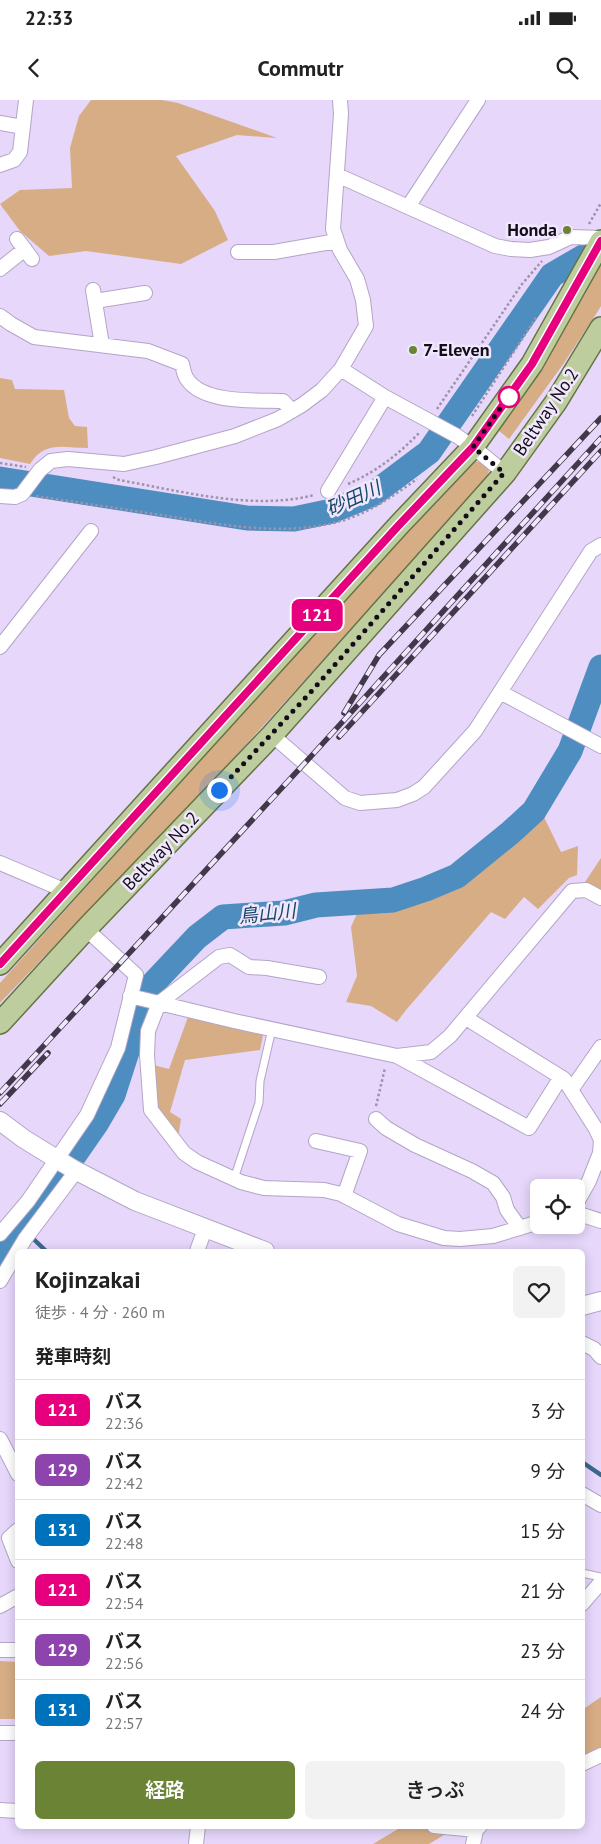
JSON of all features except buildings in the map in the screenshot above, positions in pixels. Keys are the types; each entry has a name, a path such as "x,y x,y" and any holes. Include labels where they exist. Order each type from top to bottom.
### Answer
{"main road":[{"path":"0,964 399,525 473,447 532,364 585,269 597,235"},
{"name":"Beltway No.2","path":"0,1023 86,929 272,735 504,473 556,402 601,328"}],"street":[{"path":"0,165 14,160 20,152 26,100"},
{"path":"0,496 15,497 22,494 40,470 51,462 68,459 124,464 235,436 278,419 292,411 322,390 341,369 366,326 364,300 358,279 340,250 333,229 341,114 340,100"},
{"path":"408,207 478,100"},
{"path":"0,123 23,127"},
{"path":"337,175 503,248 530,250 560,243 572,237 597,235"},
{"path":"238,252 274,252 337,241"},
{"path":"0,269 24,249"},
{"path":"102,345 94,296 145,293"},
{"path":"0,316 34,337 148,351 182,364 186,378 200,391 220,397 241,400 283,401 292,411"},
{"path":"341,369 384,397 453,434 473,447 504,473"},
{"path":"328,491 384,397"},
{"path":"0,647 92,530"},
{"path":"272,735 345,798 360,803 397,800 413,794 424,787 475,731 591,551 601,545"},
{"path":"500,692 595,743"},
{"path":"0,864 66,891"},
{"path":"397,1056 431,1052 450,1036 572,891 586,890 601,898"},
{"path":"0,1234 28,1201 87,1115 118,1048 136,975 86,929"},
{"path":"319,977 266,968 249,968 230,955 224,956 219,957 159,1004 148,1031 147,1055 151,1110 184,1152 197,1162 234,1179 264,1188 324,1190 344,1196 398,1224 444,1238 460,1239 493,1236 530,1225"},
{"path":"130,996 397,1056 529,1128 561,1077"},
{"path":"466,1018 564,1079 572,1090 601,1140 600,1153 585,1187"},
{"path":"572,1090 601,1047"},
{"path":"376,1119 386,1128 415,1145 472,1171 493,1184 503,1197 507,1210 520,1228"},
{"path":"0,1121 24,1139 57,1159 135,1202 260,1249"},
{"path":"316,1141 360,1151 344,1196"},
{"path":"19,1249 75,1169"},
{"path":"585,1216 601,1220"},
{"path":"197,1249 205,1229"},
{"path":"0,1281 15,1256"},
{"path":"585,1305 601,1301"},
{"path":"585,1344 594,1349 601,1357"},
{"path":"0,1439 15,1468"},
{"path":"585,1496 601,1506"},
{"path":"15,1533 9,1538 15,1553"},
{"path":"585,1601 601,1582"},
{"path":"0,1606 15,1598"},
{"path":"0,1650 15,1650"},
{"path":"0,1733 15,1733"},
{"path":"585,1763 601,1755"},
{"path":"0,1810 15,1810"},
{"path":"196,1844 198,1829"},
{"path":"473,1844 477,1829"}],"lane":[{"path":"234,1179 259,1103 260,1081 272,1029"},
{"path":"585,1573 601,1576"}],"path":[{"path":"597,235 601,204"},
{"path":"112,477 119,480 242,500 291,500 328,491 353,482 385,464 399,453 429,421 522,284 560,243"},
{"path":"468,422 538,315"},
{"path":"0,463 40,470"},
{"path":"22,494 266,529 322,525 341,521 386,500 424,474"},
{"path":"376,1104 381,1082"}],"shaded area":[{"path":"91,100 162,100 178,103 277,138 237,135 176,156 215,211 228,240 181,264 86,251 49,256 20,231 0,204 20,190 72,188 70,148 79,116"},
{"path":"601,264 601,306 564,363 509,439 498,430 551,353"},
{"path":"0,378 12,380 15,389 64,390 69,418 75,426 87,427 88,448 49,448 36,456 30,464 0,458"},
{"path":"474,461 484,463 489,470 487,480 138,863 82,917 0,1003 0,983 465,466"},
{"path":"542,813 561,852 578,846 577,875 569,878 538,909 524,897 505,919 491,912 397,1022 371,1006 346,1002 357,976 351,927 360,907 397,904 463,881"},
{"path":"601,858 601,891 585,882"},
{"path":"188,1017 263,1035 260,1050 185,1060 170,1112 181,1119 178,1138 162,1117 154,1100 153,1065 169,1069"},
{"path":"0,1661 15,1662 15,1719 0,1719"},
{"path":"601,1697 601,1750 585,1758 585,1708"},
{"path":"398,1829 426,1829 449,1832 429,1844 373,1844"}],"waterway":[{"name":"砂田川","path":"0,479 247,518 294,519 332,511 373,494 429,452 552,275 590,253 601,251"},
{"name":"鳥山川","path":"0,1255 12,1237 35,1212 96,1124 113,1095 147,990 197,937 223,917 284,913 316,905 393,900 457,876 534,811 570,751 601,667"},
{"path":"21,1227 44,1249"},
{"path":"585,1464 601,1475"}],"railway":[{"path":"344,713 379,655 601,418"},
{"path":"0,1093 315,752 601,438"},
{"path":"339,737 601,451"},
{"path":"0,1104 48,1053"}],"bus line":[{"name":"121","path":"0,964 399,525 473,447 532,364 601,241"}],"place":[{"name":"Honda","path":"567,230"},
{"name":"7-Eleven","path":"413,350"}],"route":[{"path":"219,790 309,694 504,473 473,447 513,390 509,397"}]}
